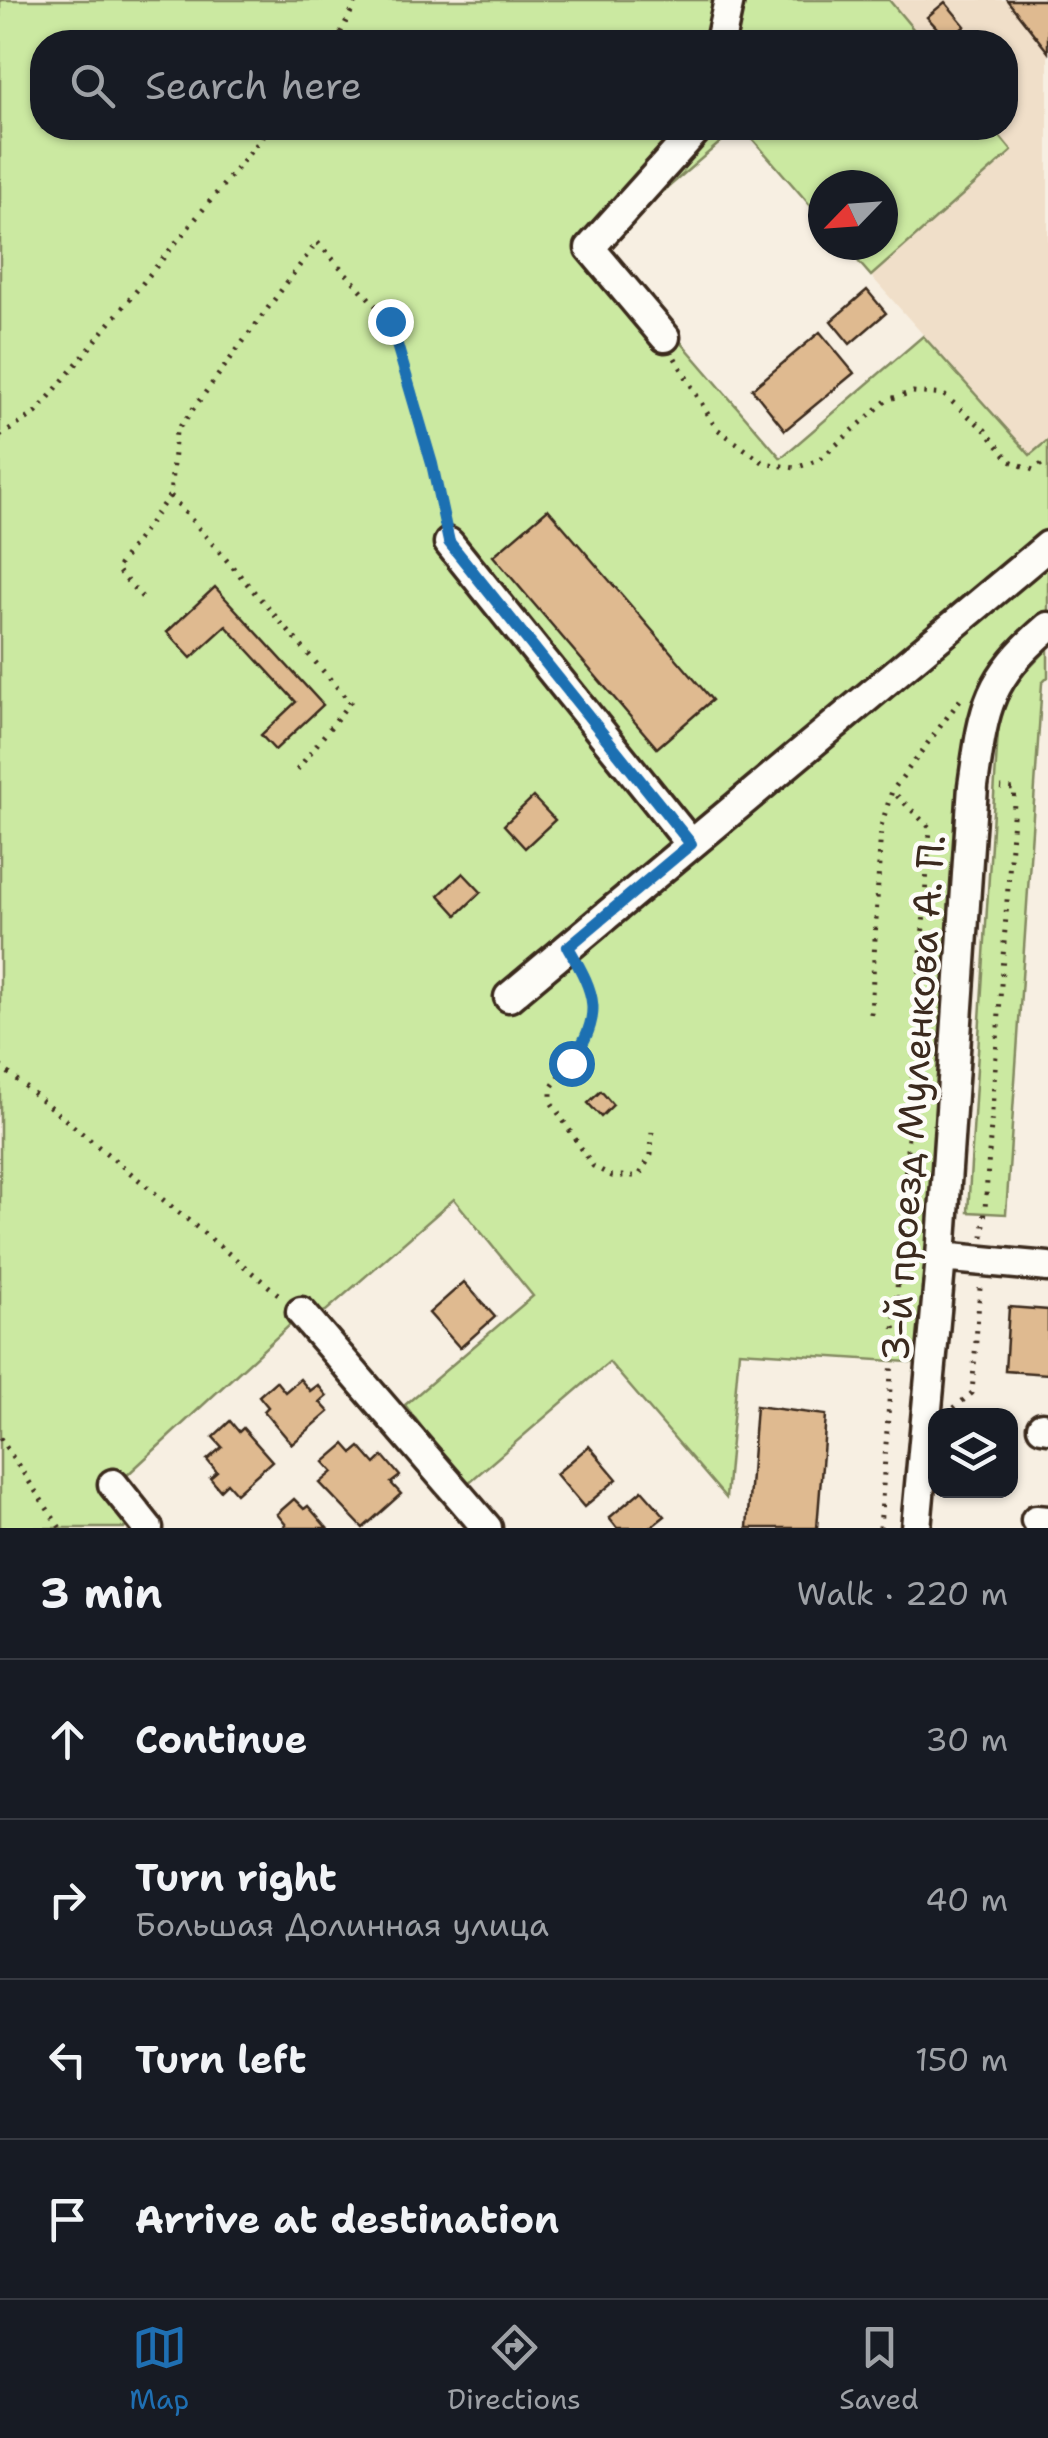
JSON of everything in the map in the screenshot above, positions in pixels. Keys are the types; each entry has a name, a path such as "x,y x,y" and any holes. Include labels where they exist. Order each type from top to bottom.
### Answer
{"street":[{"path":"723,30 729,0"},
{"path":"665,336 590,248 687,140"},
{"path":"449,542 691,844"},
{"path":"509,996 1048,546"},
{"path":"999,678 1016,654 1048,628"},
{"name":"3-й проезд Муленкова А. П.","path":"916,1528 941,1258 973,786 984,712 999,678"},
{"path":"941,1258 1048,1267"},
{"path":"301,1312 487,1528"},
{"path":"113,1484 148,1528"}],"path":[{"path":"342,30 357,0"},
{"path":"0,436 36,412 260,140"},
{"path":"142,596 116,569 170,495 176,432 316,242 390,321 432,464 449,542"},
{"path":"665,336 716,428 764,463 795,468 819,460 887,400 913,392 944,395 986,430 1010,461 1033,470 1048,460"},
{"path":"170,495 350,702 297,770"},
{"path":"871,1014 881,826 892,791 957,700 985,678 999,678"},
{"path":"958,1408 972,1393 1015,788 973,786"},
{"path":"880,1528 930,828 892,791"},
{"path":"568,947 584,975 592,1004 592,1031 551,1088 552,1102 593,1166 612,1176 639,1176 652,1155 652,1129"},
{"path":"0,1066 301,1312"},
{"path":"0,1438 60,1528"}],"shaded area":[{"path":"889,0 1048,0 1048,440 1030,455 871,276 889,260 898,260 898,252 1012,151 1003,140 1018,140 1018,30 914,30"}],"green space":[{"path":"0,0 889,0 914,30 30,30 30,140 723,140 599,247 781,458 923,336 1030,455 1048,440 1048,616 991,671 923,1363 739,1351 726,1498 609,1362 466,1485 405,1405 533,1296 454,1199 326,1311 293,1322 123,1479 161,1528 0,1528"},
{"path":"753,140 1003,140 1012,151 898,252 898,170 808,170 808,203"},
{"path":"857,260 889,260 871,276"},
{"path":"1048,649 1048,677 1042,683 1006,1214 968,1212 999,716 1011,687"}],"building":[{"path":"1007,0 1048,0 1048,52"},
{"path":"945,2 965,26 960,30 939,30 927,17"},
{"path":"867,290 886,313 850,344 831,321"},
{"path":"820,332 854,373 785,430 752,389"},
{"path":"548,509 712,700 657,748 493,556"},
{"path":"215,587 323,705 275,750 261,735 296,702 226,626 191,658 167,632"},
{"path":"533,797 555,820 525,848 504,825"},
{"path":"463,873 481,892 457,915 439,895"},
{"path":"601,1091 613,1105 601,1117 588,1103"},
{"path":"464,1282 495,1317 460,1348 429,1313"},
{"path":"1009,1307 1048,1310 1048,1374 1005,1371"},
{"path":"300,1379 310,1391 318,1385 327,1396 320,1402 329,1412 292,1444 264,1411 268,1407 259,1396 276,1381 285,1392"},
{"path":"756,1406 826,1415 817,1528 747,1528"},
{"path":"230,1421 239,1432 243,1428 272,1461 236,1493 227,1483 220,1490 210,1478 217,1472 207,1460 222,1447 213,1437"},
{"path":"345,1444 353,1453 360,1447 375,1464 383,1456 400,1476 391,1483 401,1494 363,1528 320,1483 333,1472 324,1462"},
{"path":"589,1446 617,1479 584,1507 556,1474"},
{"path":"642,1490 665,1516 650,1528 617,1528 609,1518"},
{"path":"294,1499 304,1509 308,1506 327,1528 282,1528 286,1525 277,1514"}],"route":[{"path":"390,321 432,464 449,542 691,844 568,947 584,975 592,1004 592,1031 571,1063"}]}
